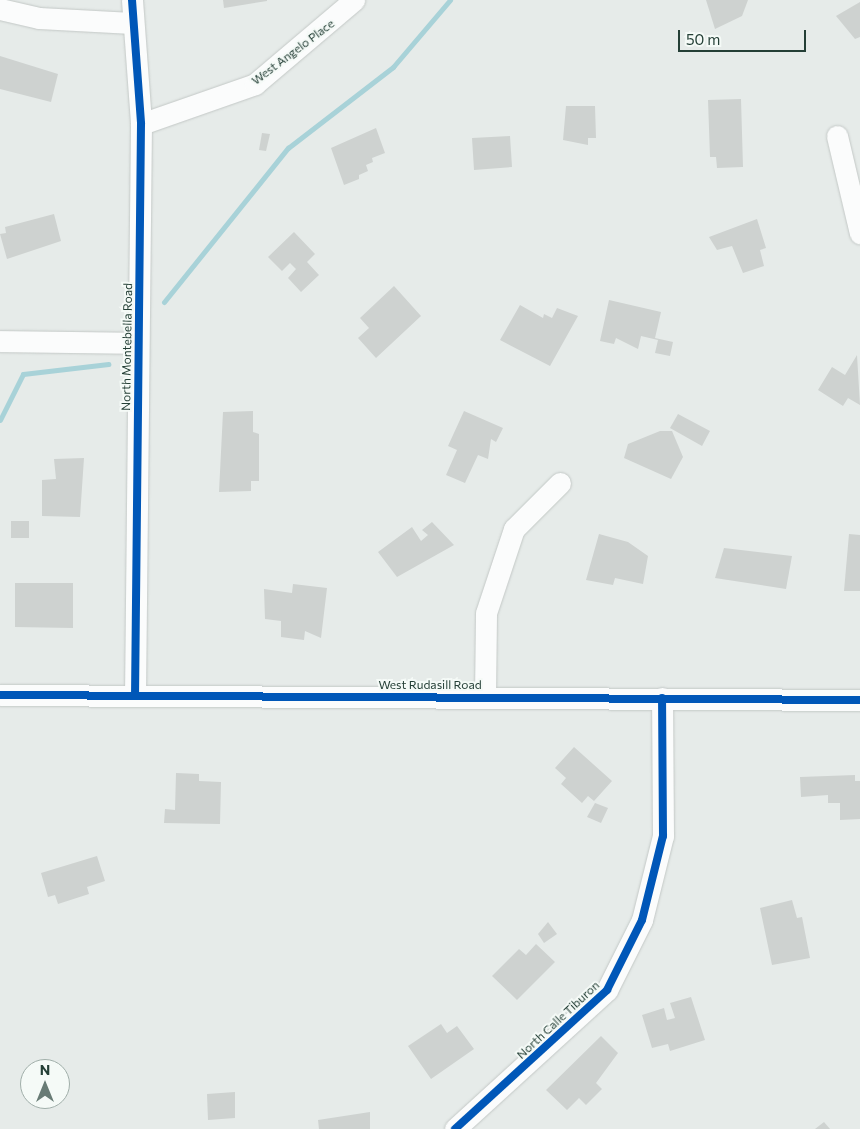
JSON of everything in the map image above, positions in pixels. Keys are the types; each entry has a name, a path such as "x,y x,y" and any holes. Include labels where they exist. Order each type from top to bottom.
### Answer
{"street":[{"name":"North Montebella Road","path":"132,0 132,23 141,124 135,695"},
{"name":"West Angelo Place","path":"141,124 255,84 354,0"},
{"path":"0,8 39,18 132,23"},
{"path":"837,136 860,233"},
{"path":"0,341 138,343"},
{"path":"485,696 486,613 514,529 560,483"},
{"name":"West Rudasill Road","path":"0,695 485,696 860,700"},
{"name":"North Calle Tiburon","path":"455,1129 608,990 637,928 663,836 662,698"}],"building":[{"path":"223,0 267,0 267,1 224,8"},
{"path":"706,0 748,0 742,16 715,29"},
{"path":"860,2 860,37 855,39 836,16"},
{"path":"0,56 58,74 51,102 0,89"},
{"path":"741,99 743,167 717,168 716,157 710,157 708,100"},
{"path":"566,106 595,106 596,138 588,138 588,145 563,140"},
{"path":"376,128 385,153 372,158 373,162 366,165 368,171 359,175 359,179 344,185 331,148"},
{"path":"262,133 270,134 266,151 259,150"},
{"path":"510,136 512,167 474,170 472,138"},
{"path":"54,214 61,241 7,259 0,234 6,233 5,227"},
{"path":"757,219 766,248 760,250 764,266 743,273 732,246 717,250 709,237"},
{"path":"294,232 315,254 307,262 319,275 301,292 288,278 296,269 290,263 282,271 268,257"},
{"path":"394,286 421,316 376,358 358,338 369,328 360,318"},
{"path":"609,300 661,312 655,338 673,342 670,356 655,353 658,340 641,336 638,349 616,338 614,344 600,341"},
{"path":"520,305 543,318 544,314 552,318 557,308 578,316 550,366 500,340"},
{"path":"857,355 860,405 848,398 843,406 818,390 832,367 845,375"},
{"path":"253,411 253,432 259,434 259,481 251,481 251,491 219,492 223,412"},
{"path":"464,411 503,428 496,442 491,439 488,459 478,455 465,483 446,475 457,450 448,446"},
{"path":"678,414 710,431 702,446 670,428"},
{"path":"660,431 672,431 683,457 671,479 624,458 628,444"},
{"path":"84,458 80,517 42,516 42,480 56,479 54,459"},
{"path":"11,521 29,521 29,538 11,538"},
{"path":"432,522 454,545 397,577 378,552 412,527 421,541 428,535 422,530"},
{"path":"599,534 628,542 648,556 643,584 615,578 613,585 586,580"},
{"path":"849,534 860,535 860,591 844,591"},
{"path":"724,548 792,556 786,589 715,578"},
{"path":"15,583 73,583 73,628 15,627"},
{"path":"293,584 327,588 321,638 305,631 304,640 281,637 281,621 265,619 264,589 292,593"},
{"path":"574,747 612,781 594,801 588,796 582,803 561,784 566,778 555,768"},
{"path":"176,773 199,774 199,781 221,782 220,824 164,823 165,809 175,810"},
{"path":"855,775 855,781 860,781 860,819 840,820 840,803 828,803 828,795 801,797 800,777"},
{"path":"595,803 608,808 601,823 587,817"},
{"path":"97,856 105,881 87,887 89,894 58,904 55,895 48,897 41,873"},
{"path":"792,900 797,918 802,917 810,958 772,965 760,908"},
{"path":"548,922 557,934 544,943 538,934"},
{"path":"536,944 555,962 517,1000 492,976 519,949 526,955"},
{"path":"691,997 705,1040 670,1051 668,1044 652,1048 642,1015 664,1008 667,1020 675,1018 670,1003"},
{"path":"441,1024 447,1033 457,1026 474,1049 431,1079 408,1046"},
{"path":"601,1036 618,1053 596,1083 602,1089 586,1105 579,1098 567,1110 546,1090"},
{"path":"235,1092 235,1118 208,1120 207,1094"},
{"path":"370,1112 370,1129 319,1129 318,1120"},
{"path":"824,1122 830,1129 815,1129"}],"waterway":[{"path":"164,302 288,148 393,67 450,0"},
{"path":"0,420 23,374 108,364"}],"cycle path":[{"path":"132,0 141,124 135,695"},
{"path":"0,695 860,700"},
{"path":"455,1129 607,990 642,920 663,836 662,698"}]}
